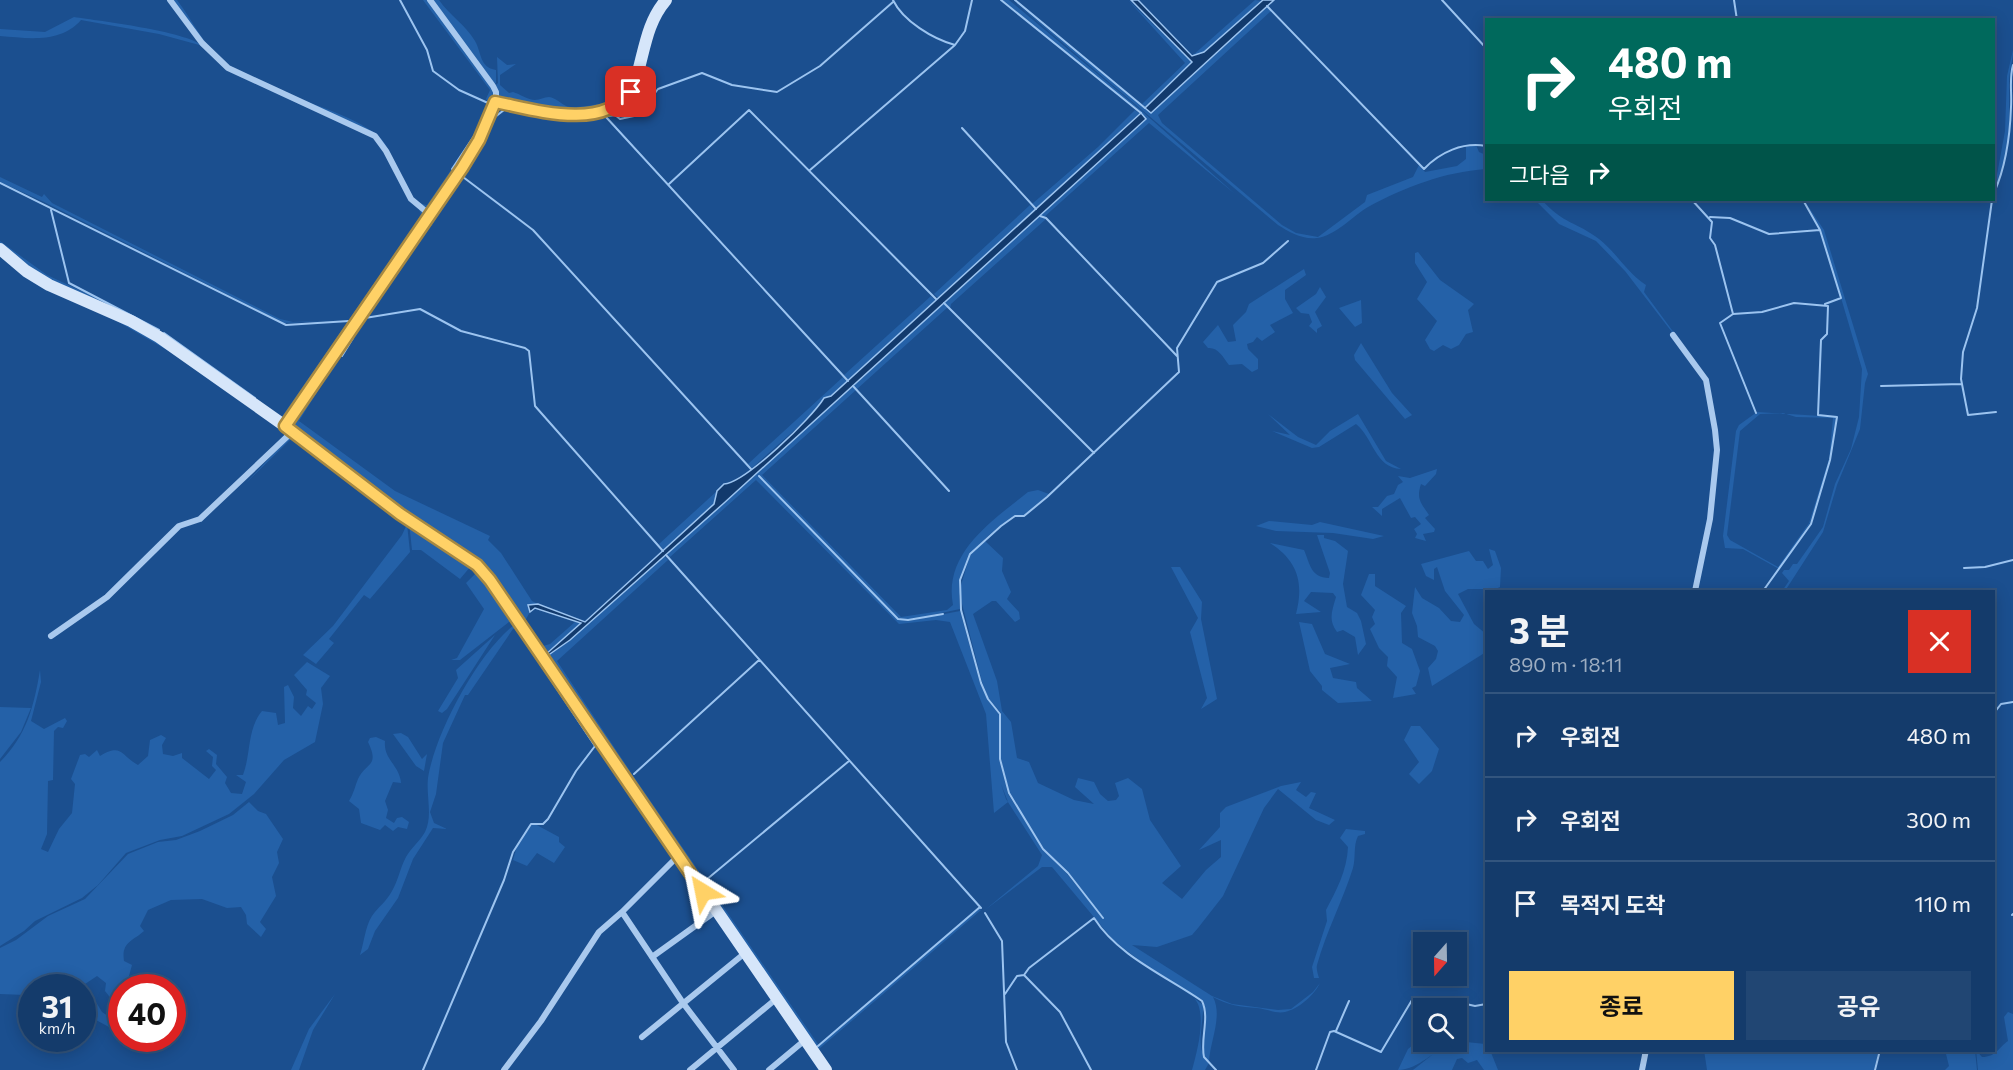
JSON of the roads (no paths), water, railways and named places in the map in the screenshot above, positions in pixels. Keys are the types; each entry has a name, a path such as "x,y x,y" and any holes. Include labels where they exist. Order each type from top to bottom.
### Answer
{"street":[{"path":"170,0 202,43 228,68 375,136 386,151 411,199 429,213"},
{"path":"51,636 107,597 178,526 200,519 289,429 429,213 468,159 495,102 496,92 430,0"},
{"path":"495,102 560,114 591,113 620,104 635,84 651,22 666,0"},
{"path":"0,249 26,271 49,285 131,321 159,337 289,429 400,514 477,565 496,588 826,1070"},
{"path":"1673,335 1706,380 1717,450 1710,519 1695,590"},
{"path":"504,1070 541,1021 599,932 678,856"},
{"path":"652,957 716,911"},
{"path":"622,912 683,1003 734,1070"},
{"path":"642,1037 745,953"},
{"path":"690,1070 776,999"},
{"path":"770,1070 805,1040"},
{"path":"1642,1070 1646,1052"}],"waterway":[{"path":"400,0 427,50 433,71 459,90 488,103"},
{"path":"893,0 911,22 937,38 955,45 965,31 972,0"},
{"path":"1001,0 1141,113"},
{"path":"1015,0 1145,108"},
{"path":"1442,0 1485,47"},
{"path":"1734,0 1737,18"},
{"path":"580,120 615,115 620,119 634,116 642,110 658,89 702,73 732,85 777,92 820,66 893,2"},
{"path":"1267,6 1424,169 1437,158 1452,150 1460,147 1485,146"},
{"path":"810,170 955,45"},
{"path":"1995,190 2002,172 2008,140 2013,65"},
{"path":"495,117 504,110"},
{"path":"669,184 749,110 936,299"},
{"path":"606,117 848,381"},
{"path":"962,128 1036,209"},
{"path":"452,169 476,133"},
{"path":"463,177 533,230 751,469"},
{"path":"0,183 286,325 349,321"},
{"path":"1693,201 1712,222 1710,238 1715,245 1733,314"},
{"path":"1804,201 1820,230 1841,298 1825,304"},
{"path":"1992,201 1977,308 1963,352 1961,379 1968,415 1996,412"},
{"path":"51,210 69,283 159,330"},
{"path":"1040,216 1046,218 1177,356"},
{"path":"1710,217 1730,218 1769,234 1820,230"},
{"path":"1103,918 1068,873 1043,849 1009,793 1000,759 1000,714 988,699 981,683 961,610 960,580 970,554 1001,526 1015,516 1024,516 1047,497 1179,372 1177,348 1217,282 1263,263 1288,241"},
{"path":"944,303 1094,453"},
{"path":"1756,413 1720,323 1733,314 1762,312 1794,303 1828,306 1827,334 1821,340 1818,415 1837,417 1830,460 1811,524 1764,590"},
{"path":"365,318 420,309 461,331 529,351 535,406 663,551"},
{"path":"164,333 255,398"},
{"path":"342,356 353,338"},
{"path":"1881,386 1962,384"},
{"path":"853,386 949,491"},
{"path":"759,476 898,619 908,620 943,614"},
{"path":"666,555 981,908"},
{"path":"1964,568 1985,567 2013,560"},
{"path":"634,774 759,660"},
{"path":"423,1070 504,880 513,852 531,824 543,824 548,819 576,771 595,746 543,668"},
{"path":"1995,712 2001,704 2013,702"},
{"path":"706,880 849,761"},
{"path":"818,1046 980,907"},
{"path":"985,913 1002,941 1006,1042 1017,1070"},
{"path":"1005,994 1017,976 1024,975 1029,968 1094,918 1104,931 1129,954 1202,1001 1205,1014 1204,1057 1216,1070"},
{"path":"1024,975 1060,1012 1091,1070"},
{"path":"1316,1070 1330,1032 1334,1031 1381,1052 1412,1000 1424,1000 1444,1007 1457,1002 1475,1006 1485,1004"},
{"path":"1336,1031 1349,1001"},
{"path":"1875,1070 1880,1052"}]}
